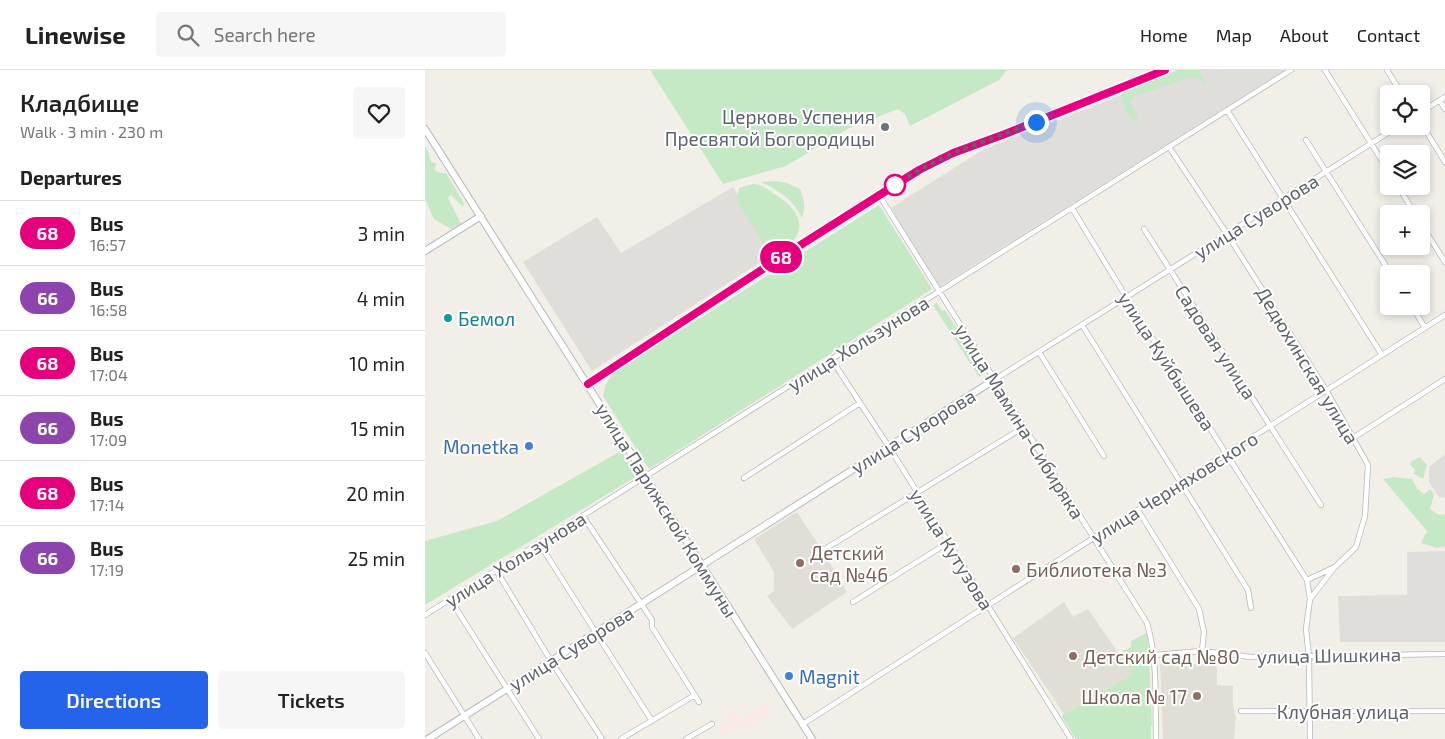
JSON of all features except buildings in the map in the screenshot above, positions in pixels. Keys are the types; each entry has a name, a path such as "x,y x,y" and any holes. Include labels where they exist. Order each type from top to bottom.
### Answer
{"main road":[{"path":"588,384 769,265 919,170 953,153 1165,70"},
{"name":"улица Парижской Коммуны","path":"425,129 812,739"},
{"path":"425,251 481,216"},
{"name":"улица Суворова","path":"428,739 994,380"}],"street":[{"name":"улица Хользунова","path":"425,615 1291,70"},
{"path":"1325,70 1380,158"},
{"path":"1387,70 1397,85"},
{"path":"1430,106 1445,97"},
{"path":"1439,101 1445,110"},
{"path":"1227,110 1382,355"},
{"name":"улица Суворова","path":"994,380 1385,135"},
{"path":"1428,135 1445,162"},
{"path":"1306,140 1385,265"},
{"name":"Дедюхинская улица","path":"1169,146 1326,390 1368,465 1365,516 1356,547 1335,567 1307,580"},
{"name":"улица Мамина-Сибиряка","path":"879,195 1147,623 1154,655 1156,739"},
{"name":"улица Куйбышева","path":"1072,208 1126,297 1307,580 1310,599 1306,629 1309,657 1310,739"},
{"name":"Садовая улица","path":"1144,229 1321,505"},
{"path":"1430,238 1445,262"},
{"path":"1417,315 1425,328"},
{"name":"улица Черняховского","path":"803,724 987,605 1445,315"},
{"path":"1082,325 1248,590 1251,608"},
{"path":"1039,352 1104,456"},
{"name":"улица Кутузова","path":"832,360 889,446 1071,739"},
{"path":"1353,438 1445,379"},
{"path":"744,478 860,403"},
{"path":"825,550 1024,427"},
{"path":"1138,510 1199,608 1204,632 1202,651"},
{"path":"583,516 652,620 652,627 699,702"},
{"path":"853,602 949,542"},
{"path":"539,543 652,721"},
{"path":"1310,599 1335,567"},
{"path":"496,570 551,661 602,739"},
{"path":"450,599 539,739"},
{"name":"улица Шишкина","path":"1154,655 1202,651 1251,657 1445,654"},
{"path":"425,653 479,739"},
{"path":"621,739 695,695"},
{"name":"Клубная улица","path":"1241,711 1445,711"},
{"path":"686,739 712,724"}],"shaded area":[{"path":"1178,70 1286,70 939,287 891,208 984,149 1121,95 1125,91"},
{"path":"733,187 775,253 592,371 523,262 597,217 621,253"},
{"path":"1445,454 1445,498 1439,497 1429,482 1429,467"},
{"name":"Детский сад №46","path":"797,512 847,592 792,629 767,596 774,591 774,572 754,539"},
{"path":"1445,551 1445,642 1340,642 1338,596 1407,595 1407,552"},
{"name":"Детский сад №80","path":"1064,602 1073,617 1088,609 1133,674 1064,714 1013,638"},
{"name":"Школа № 17","path":"1160,664 1217,664 1217,685 1233,686 1233,706 1236,716 1234,739 1163,739"},
{"path":"767,703 772,712 741,731 737,726 723,736 717,728 729,720 724,713 732,708 741,720"}],"green space":[{"path":"650,70 1007,70 999,80 910,126 905,114 898,109 849,128 786,166 723,184"},
{"path":"1178,70 1199,70 1205,81 1203,84 1201,80 1191,77 1134,97 1130,102 1139,118 1133,120 1128,115 1121,95 1125,91"},
{"path":"425,147 431,162 436,164 434,170 446,173 464,203 463,207 451,195 448,198 461,224 451,229 434,219 425,199"},
{"path":"775,181 787,183 800,189 804,203 802,218 795,206 785,196 761,182"},
{"path":"753,184 759,185 786,202 796,213 798,219 798,233 792,243 772,256 737,201 739,188"},
{"path":"879,205 932,289 649,469 603,396 605,386 613,373"},
{"path":"937,303 942,311 945,310 985,373 979,377 933,305"},
{"path":"621,451 637,476 425,605 425,541 497,521"},
{"path":"1420,457 1427,465 1423,479 1414,474 1415,470 1410,464"},
{"path":"1393,477 1412,479 1417,488 1424,494 1430,489 1434,494 1430,509 1439,515 1445,514 1445,546 1437,548 1421,543 1427,531 1383,479"},
{"path":"1147,633 1152,725 1151,739 1076,739 1062,717 1064,714 1133,674 1119,653 1131,647 1131,641"}],"bus line":[{"name":"68","path":"588,384 769,265 919,170 953,153 1165,70"}],"place":[{"name":"Церковь Успения Пресвятой Богородицы","path":"885,127"},
{"name":"Бемол","path":"448,318"},
{"name":"Monetka","path":"529,446"},
{"name":"Детский сад №46","path":"800,563"},
{"name":"Библиотека №3","path":"1016,569"},
{"name":"Детский сад №80","path":"1073,656"},
{"name":"Magnit","path":"789,676"},
{"name":"Школа № 17","path":"1197,696"}],"route":[{"path":"895,185 891,188 919,170 953,153 1036,122"}]}
